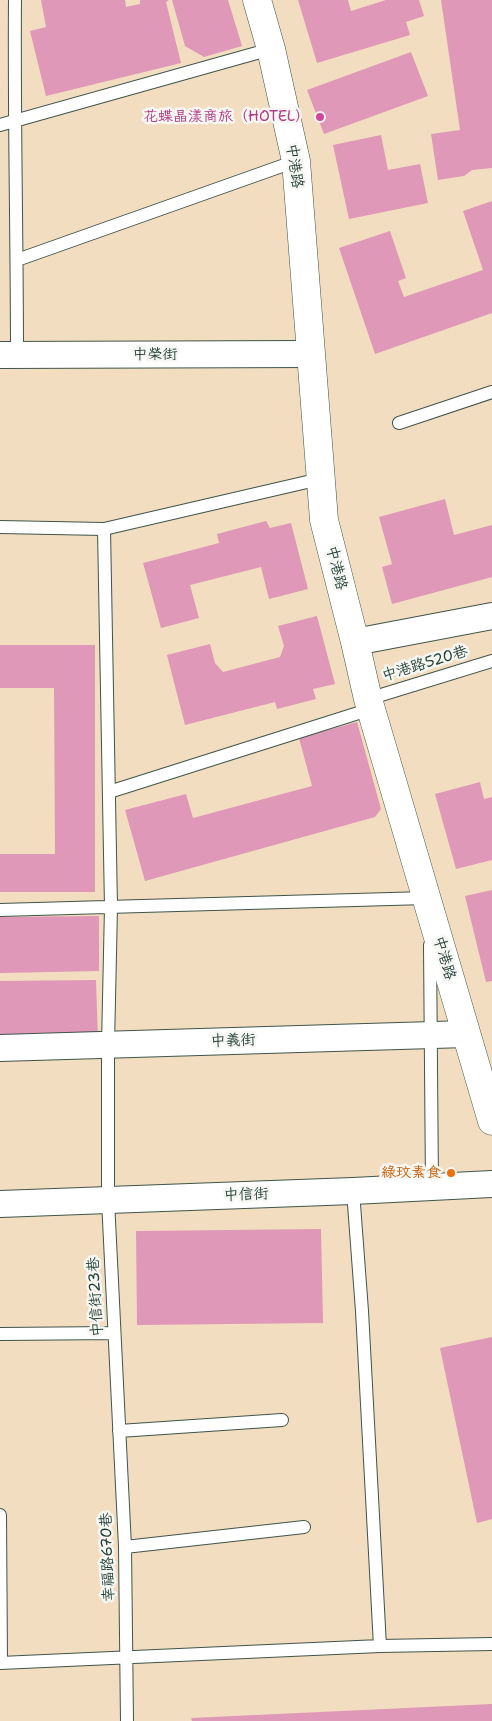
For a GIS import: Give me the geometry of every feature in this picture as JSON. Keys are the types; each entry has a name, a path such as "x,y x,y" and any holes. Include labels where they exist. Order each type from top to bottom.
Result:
{"street":[{"name":"中港路","path":"257,0 271,49 296,162 324,520 369,704 492,1121"},
{"name":"中榮街","path":"9,355 311,354"},
{"path":"355,642 492,616"},
{"name":"中義街","path":"0,1048 466,1034"},
{"name":"中信街","path":"0,1204 432,1188 492,1184"}],"lane":[{"path":"9,355 18,260 14,121 14,0"},
{"path":"0,125 271,49"},
{"path":"18,260 296,162"},
{"path":"399,423 492,392"},
{"path":"0,528 104,529 320,479"},
{"name":"中信街23巷","path":"104,529 111,907 108,1045 108,1200 118,1393"},
{"name":"中港路520巷","path":"109,792 369,704 492,660"},
{"path":"0,910 111,907 428,905 432,1188"},
{"path":"353,1191 362,1311 380,1646"},
{"path":"0,1334 114,1333"},
{"name":"幸福路670巷","path":"118,1393 125,1548 127,1721"},
{"path":"119,1431 282,1420"},
{"path":"0,1515 1,1663 380,1646 492,1644"},
{"path":"125,1548 304,1527"}],"building":[{"path":"41,0 125,0 126,7 140,4 140,0 169,0 166,2 181,63 46,96 30,31 46,27"},
{"path":"172,0 228,0 242,46 204,57 185,46"},
{"path":"298,0 348,0 351,11 386,0 419,0 424,16 406,22 410,35 317,63"},
{"path":"441,0 492,0 492,168 472,170 464,176 438,180 431,134 460,130"},
{"path":"411,52 428,96 324,134 307,90"},
{"path":"381,135 388,170 420,164 428,203 349,219 333,145"},
{"path":"492,201 492,313 375,354 339,248 390,231 406,278 398,281 404,297 483,270 463,211"},
{"path":"445,499 454,535 492,525 492,577 392,604 382,567 392,564 379,517"},
{"path":"266,521 270,528 291,523 308,589 269,599 261,567 190,585 199,618 161,628 143,563 219,543 217,534"},
{"path":"317,616 335,684 313,689 316,699 277,709 275,702 185,725 167,655 210,644 215,663 223,672 280,657 284,646 278,626"},
{"path":"0,645 95,645 95,892 0,892 0,854 55,854 54,688 0,688"},
{"path":"357,722 381,809 375,817 145,881 125,810 186,794 193,818 312,786 299,738"},
{"path":"480,782 484,799 492,797 492,860 456,869 435,794"},
{"path":"492,890 492,981 486,982 465,896"},
{"path":"99,916 99,971 0,973 0,917"},
{"path":"96,980 98,1041 0,1042 0,981"},
{"path":"321,1229 323,1323 137,1325 136,1231"},
{"path":"492,1337 492,1519 477,1523 440,1348"},
{"path":"492,1704 492,1721 192,1721 191,1718"}],"place":[{"name":"花蝶晶漾商旅（HOTEL）","path":"320,117"},
{"name":"綠玟素食","path":"451,1173"}]}
